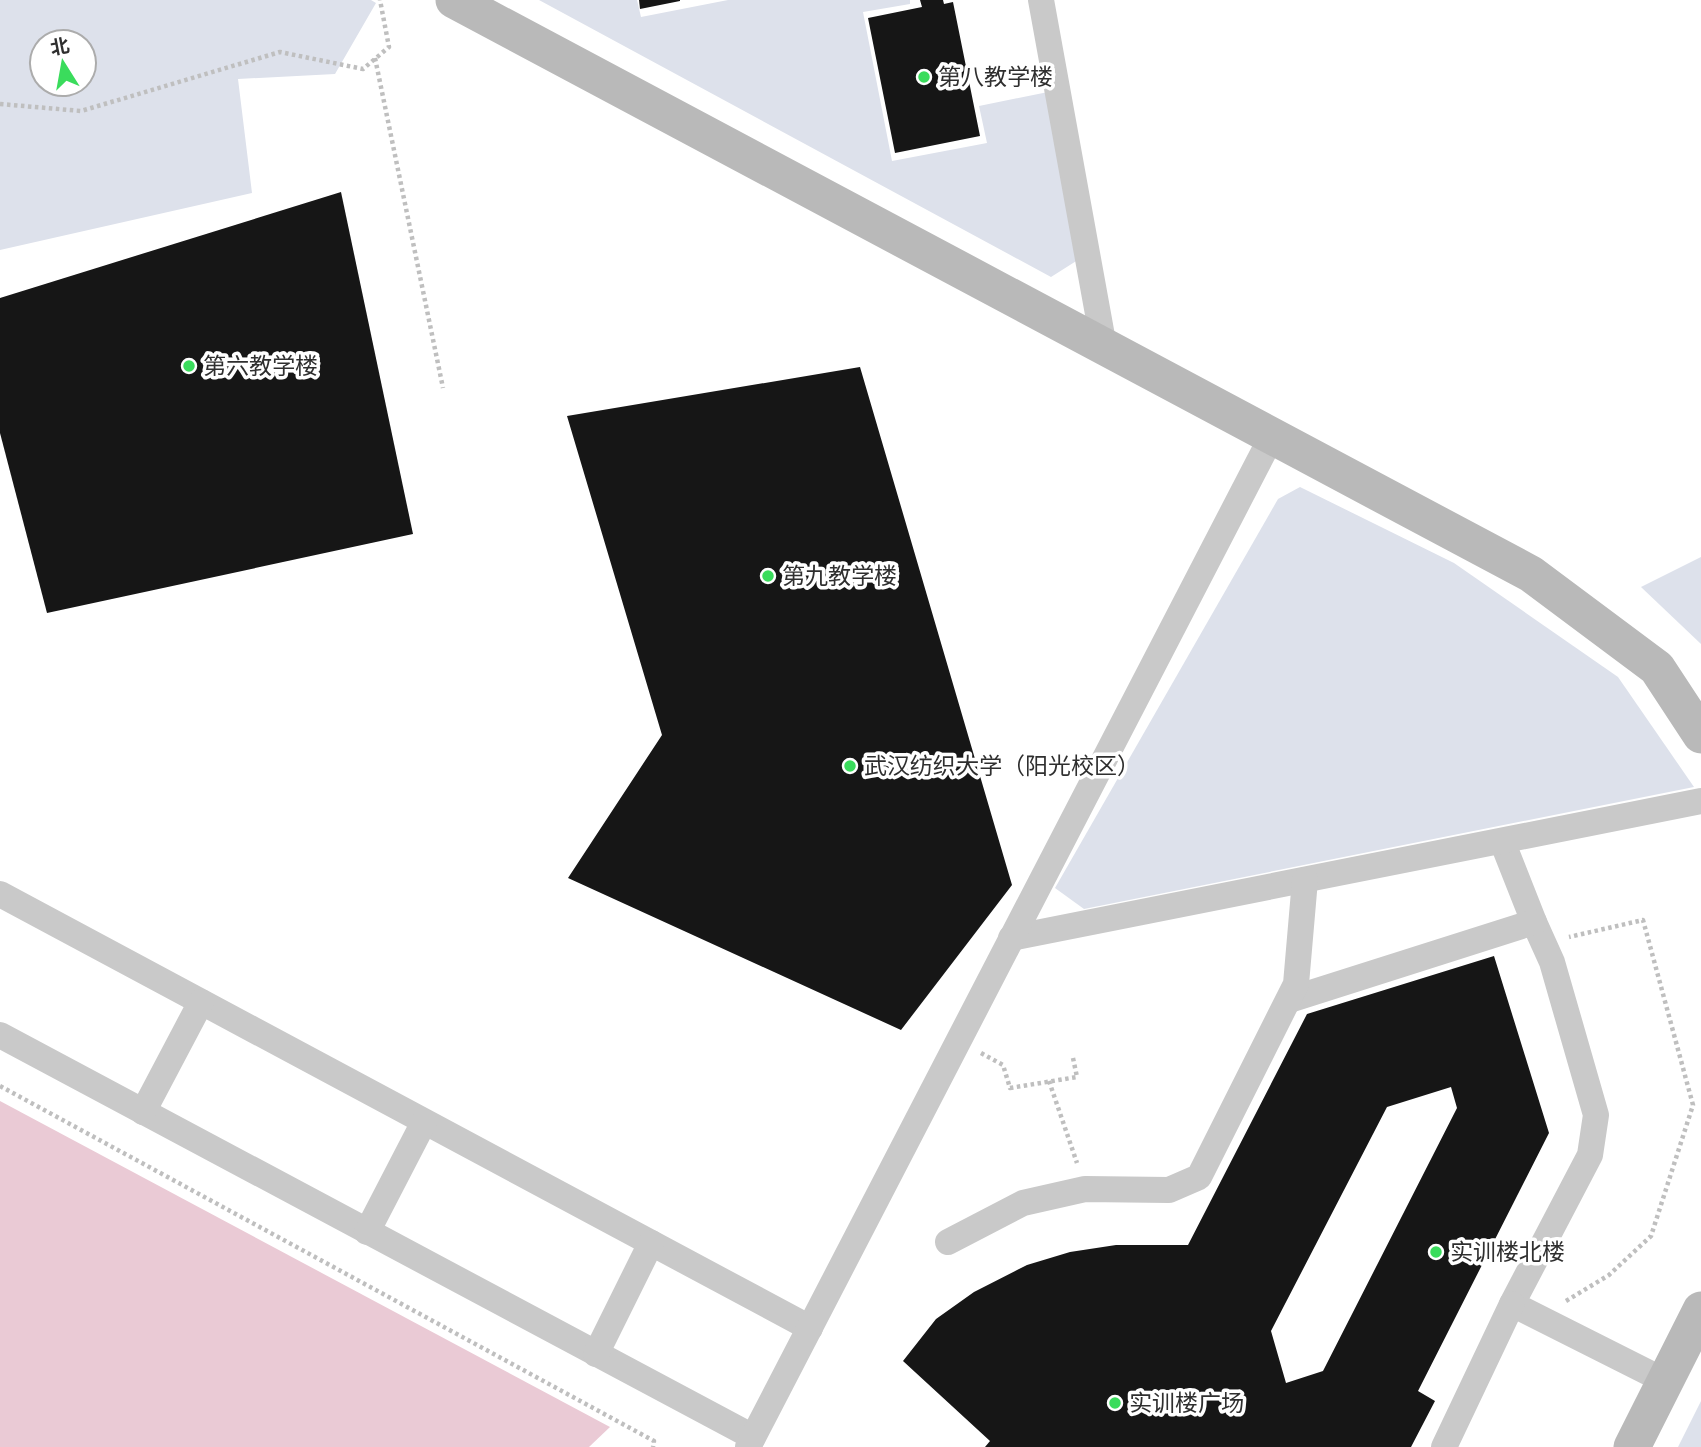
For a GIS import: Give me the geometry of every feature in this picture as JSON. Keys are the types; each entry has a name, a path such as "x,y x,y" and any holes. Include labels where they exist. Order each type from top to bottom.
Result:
{"main road":[{"path":"454,0 1531,574 1657,668 1701,735"},
{"path":"1632,1447 1701,1310"}],"street":[{"path":"1041,0 1104,347"},
{"path":"0,1035 596,1354 750,1442 1272,436"},
{"path":"1011,938 1701,801"},
{"path":"1444,1447 1512,1304 1590,1155 1596,1115 1552,962 1502,841"},
{"path":"948,1242 1023,1203 1085,1189 1169,1190 1199,1177 1296,984 1305,880"},
{"path":"0,894 810,1328"},
{"path":"1289,1000 1539,933"},
{"path":"143,1112 201,1002"},
{"path":"367,1232 424,1122"},
{"path":"596,1354 651,1243"},
{"path":"1512,1304 1665,1381"}],"path":[{"path":"0,104 81,111 280,52 363,69 389,47 380,0"},
{"path":"375,58 443,388"},
{"path":"1539,933 1643,920 1693,1105 1651,1236 1609,1275 1539,1318"},
{"path":"958,1041 1003,1065 1010,1088 1077,1077 1073,1058"},
{"path":"1049,1081 1085,1189"},
{"path":"0,1086 654,1441 653,1447"}],"shaded area":[{"path":"0,0 371,0 376,3 335,74 238,79 252,193 0,250"},
{"path":"539,0 637,0 641,17 728,0 910,0 910,4 863,12 892,161 987,143 979,106 1048,92 1081,258 1051,277"},
{"path":"1300,487 1454,563 1618,677 1694,787 1084,909 1055,888 1278,499"},
{"path":"1701,557 1701,644 1641,587"},
{"path":"0,1101 610,1427 589,1447 0,1447"},
{"path":"1701,1401 1701,1447 1678,1447"}],"building":[{"path":"639,0 680,0 680,1 640,9"},
{"name":"第八教学楼","path":"920,0 943,0 944,4 953,2 980,136 895,153 868,18 922,7"},
{"name":"第六教学楼","path":"341,192 413,534 47,613 0,433 0,298"},
{"name":"第九教学楼","path":"860,367 1012,885 901,1030 568,878 662,735 567,416"},
{"path":"1494,956 1549,1133 1418,1391 1435,1401 1411,1447 985,1447 990,1441 903,1361 936,1319 974,1292 1027,1265 1070,1252 1116,1245 1188,1245 1307,1014","holes":["1451,1087 1457,1108 1323,1371 1286,1383 1271,1331 1387,1107"]}],"place":[{"name":"第八教学楼","path":"924,77"},
{"name":"第六教学楼","path":"189,366"},
{"name":"第九教学楼","path":"768,576"},
{"name":"武汉纺织大学（阳光校区）","path":"850,766"},
{"name":"实训楼北楼","path":"1436,1252"},
{"name":"实训楼广场","path":"1115,1403"}]}
